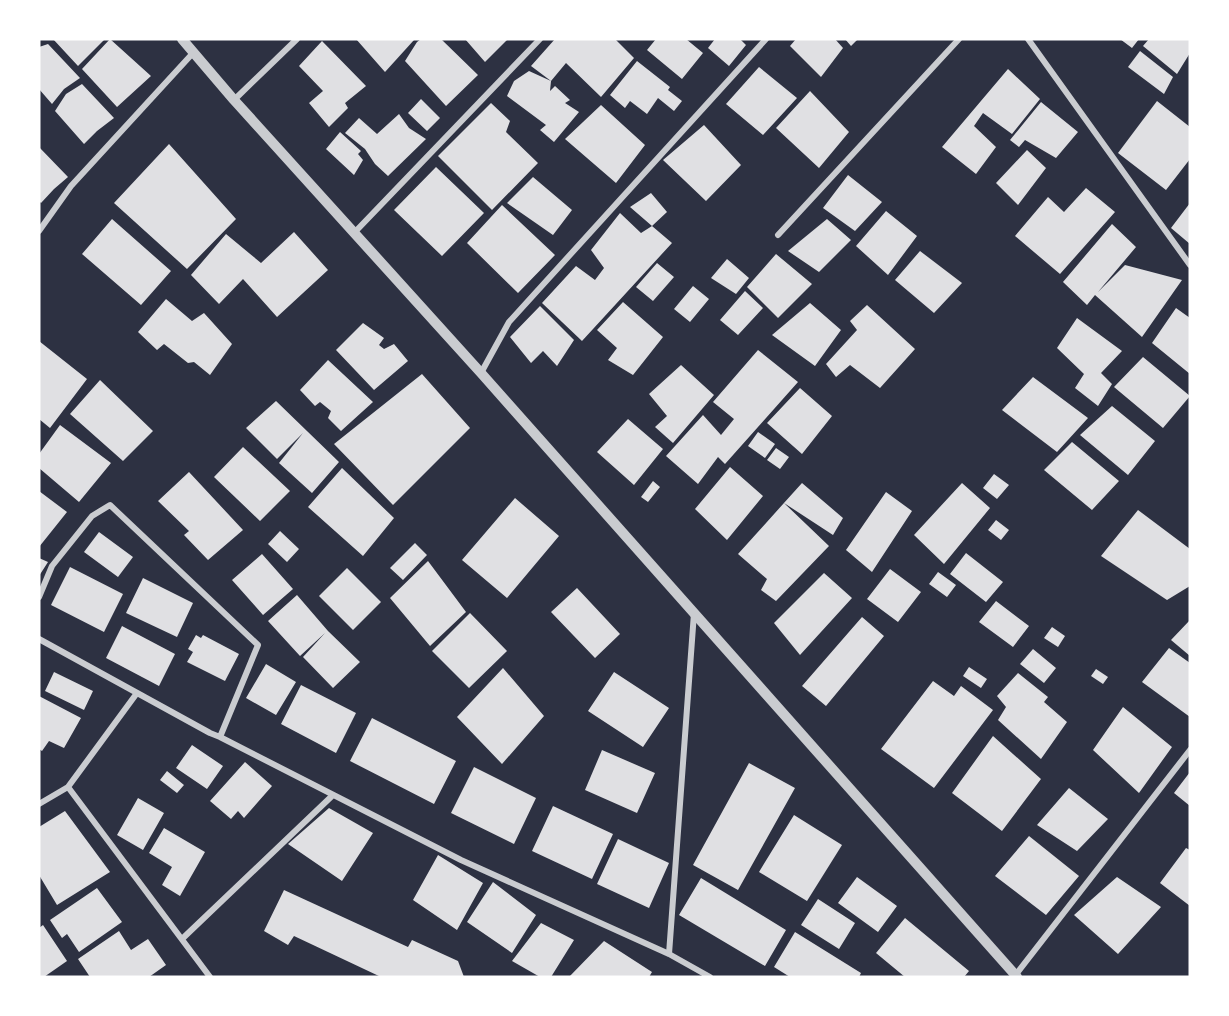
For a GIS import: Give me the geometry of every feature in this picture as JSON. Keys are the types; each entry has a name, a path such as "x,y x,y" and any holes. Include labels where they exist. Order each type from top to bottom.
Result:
{"street":[{"path":"182,39 234,100 694,612 1015,976 1190,750"},
{"path":"234,100 297,39"},
{"path":"353,233 540,39"},
{"path":"481,373 509,322 766,39"},
{"path":"778,236 960,39"},
{"path":"1028,39 1190,265"},
{"path":"39,231 71,186 194,53"},
{"path":"39,597 52,566 92,516 110,505 258,645 220,737"},
{"path":"669,954 694,612"},
{"path":"39,639 210,733 461,861 669,954 710,977"},
{"path":"39,804 68,787 137,693"},
{"path":"68,787 210,977"},
{"path":"182,939 333,795"}],"building":[{"path":"53,39 105,39 78,66"},
{"path":"110,39 151,76 117,107 82,69"},
{"path":"356,39 413,39 414,40 385,72"},
{"path":"421,39 441,39 478,75 446,106 405,61"},
{"path":"465,39 508,39 485,62"},
{"path":"555,39 615,39 634,58 601,97 566,63 551,81 531,66"},
{"path":"656,39 686,39 703,53 682,79 647,50"},
{"path":"715,39 740,39 746,45 729,66 708,48"},
{"path":"796,39 835,39 843,48 821,77 790,46"},
{"path":"845,39 858,39 851,46"},
{"path":"1120,39 1139,39 1132,48"},
{"path":"1149,39 1190,39 1190,53 1177,74 1143,46"},
{"path":"322,41 366,86 345,103 348,108 329,127 309,103 323,91 299,66"},
{"path":"48,44 80,78 64,89 52,104 39,89 39,47"},
{"path":"1140,51 1173,77 1164,94 1128,67"},
{"path":"637,61 670,87 668,90 682,101 674,111 658,98 647,114 630,101 625,108 610,95"},
{"path":"759,67 797,98 763,135 726,104"},
{"path":"1008,69 1040,99 1012,134 983,113 974,126 996,147 976,174 942,147"},
{"path":"529,71 551,81 550,91 555,86 570,100 565,103 579,112 554,142 540,130 546,125 507,96 514,81"},
{"path":"82,84 114,118 84,144 55,111 66,94"},
{"path":"810,91 849,132 819,168 776,128"},
{"path":"421,99 440,118 427,131 408,113"},
{"path":"1157,101 1190,127 1190,159 1166,190 1118,153"},
{"path":"1041,102 1078,132 1056,158 1025,140 1019,147 1010,140"},
{"path":"491,103 510,121 506,132 538,163 492,210 438,156"},
{"path":"601,105 645,145 616,183 565,139"},
{"path":"399,114 409,128 426,139 388,176 375,164 365,149 345,133 359,118 377,134"},
{"path":"704,125 741,165 706,201 663,160"},
{"path":"340,132 361,151 358,154 363,160 354,175 326,149"},
{"path":"169,144 236,219 187,269 114,203"},
{"path":"39,147 68,177 41,203 39,201"},
{"path":"1027,150 1046,168 1018,205 996,183"},
{"path":"436,167 484,213 442,256 394,210"},
{"path":"848,175 882,202 855,231 823,208"},
{"path":"533,177 572,210 553,235 507,203"},
{"path":"1086,188 1115,212 1060,274 1015,236 1048,197 1064,212"},
{"path":"651,193 667,212 652,226 630,207"},
{"path":"1190,203 1190,244 1171,228"},
{"path":"502,205 555,255 518,293 467,243"},
{"path":"886,211 917,236 888,275 856,246"},
{"path":"620,213 641,233 652,226 672,243 582,341 542,303 576,266 595,280 604,268 591,250"},
{"path":"112,219 171,271 141,305 82,254"},
{"path":"827,219 851,240 819,272 788,251"},
{"path":"1112,224 1136,247 1098,292 1125,265 1182,280 1142,337 1095,295 1087,305 1063,282"},
{"path":"294,232 328,270 277,317 243,279 219,304 191,275 226,234 261,263"},
{"path":"920,251 962,283 934,313 895,280"},
{"path":"776,254 812,284 778,318 747,287"},
{"path":"727,259 749,278 736,294 711,278"},
{"path":"657,263 674,277 653,301 636,287"},
{"path":"693,286 709,299 690,322 674,309"},
{"path":"745,291 763,308 738,335 720,320"},
{"path":"166,299 192,321 204,313 232,344 210,375 194,362 188,363 164,344 157,350 138,332"},
{"path":"623,302 663,337 633,375 608,360 617,348 597,330"},
{"path":"810,303 841,330 815,366 772,335"},
{"path":"867,305 915,349 880,388 850,365 836,377 826,364 857,330 850,321"},
{"path":"540,306 574,340 557,366 543,351 531,363 510,337"},
{"path":"1176,308 1190,318 1190,374 1152,343"},
{"path":"1077,318 1122,351 1101,373 1112,384 1098,406 1075,388 1084,374 1057,348"},
{"path":"363,323 384,338 379,345 384,349 394,344 408,361 374,390 336,350"},
{"path":"39,341 87,379 50,428 39,419"},
{"path":"758,350 798,382 725,464 718,457 698,484 666,456 703,415 721,435 734,419 713,402"},
{"path":"1143,357 1190,396 1163,428 1114,387"},
{"path":"328,360 373,402 341,431 328,418 331,411 320,402 315,406 300,390"},
{"path":"681,365 714,395 673,443 655,427 667,416 649,394"},
{"path":"422,374 470,428 393,505 334,444"},
{"path":"1033,377 1088,418 1057,452 1002,410"},
{"path":"100,380 153,431 123,461 70,414"},
{"path":"800,388 832,416 802,454 767,423"},
{"path":"276,401 339,462 312,493 279,463 303,433 277,459 246,428"},
{"path":"1112,406 1155,441 1128,475 1080,435"},
{"path":"628,419 663,449 634,485 597,452"},
{"path":"60,425 111,463 79,502 39,468 39,454"},
{"path":"758,432 775,444 765,458 748,446"},
{"path":"1072,442 1119,481 1092,510 1044,470"},
{"path":"243,447 290,491 260,521 214,477"},
{"path":"776,448 789,457 780,469 767,460"},
{"path":"730,467 763,496 727,540 695,509"},
{"path":"342,468 394,518 363,556 308,507"},
{"path":"189,472 243,530 208,560 184,535 189,531 158,501"},
{"path":"994,474 1009,485 997,499 983,488"},
{"path":"653,481 660,487 648,502 641,497"},
{"path":"802,483 843,518 833,535 784,503 829,546 776,601 761,590 767,579 738,554"},
{"path":"962,483 990,508 944,564 914,535"},
{"path":"39,491 67,512 39,547"},
{"path":"886,492 912,511 872,572 846,550"},
{"path":"515,498 559,536 507,598 462,560"},
{"path":"1138,510 1190,549 1190,586 1167,600 1101,556"},
{"path":"996,520 1009,530 1001,540 988,530"},
{"path":"280,531 299,549 287,562 268,544"},
{"path":"99,532 133,557 118,577 84,552"},
{"path":"415,543 427,555 403,580 390,568"},
{"path":"966,553 1003,582 986,602 950,574"},
{"path":"262,554 293,589 263,615 232,580"},
{"path":"39,558 48,562 39,576"},
{"path":"428,561 466,612 430,646 390,598"},
{"path":"70,567 123,594 104,632 51,605"},
{"path":"347,568 381,602 353,630 319,596"},
{"path":"890,569 921,592 898,622 867,599"},
{"path":"938,572 956,585 947,597 929,584"},
{"path":"824,573 852,598 800,655 774,623"},
{"path":"143,578 193,603 177,637 126,613"},
{"path":"577,588 620,634 595,658 551,612"},
{"path":"297,595 328,631 360,662 333,688 303,657 325,633 300,656 268,621"},
{"path":"996,601 1029,626 1013,647 979,622"},
{"path":"470,613 507,651 469,688 432,651"},
{"path":"862,617 884,636 826,706 802,686"},
{"path":"1190,620 1190,656 1171,640"},
{"path":"122,626 175,654 159,686 106,658"},
{"path":"1052,627 1065,636 1058,647 1044,638"},
{"path":"196,635 201,638 203,635 239,654 225,681 187,662 193,652 188,649"},
{"path":"1169,648 1190,663 1190,717 1142,682"},
{"path":"1033,649 1056,668 1044,683 1020,664"},
{"path":"266,664 296,682 276,715 246,698"},
{"path":"969,667 987,679 981,688 963,676"},
{"path":"503,668 544,716 502,764 457,717"},
{"path":"1096,669 1108,677 1103,684 1091,676"},
{"path":"54,672 93,691 84,710 45,691"},
{"path":"614,672 669,708 643,747 588,711"},
{"path":"1018,673 1048,697 1044,702 1067,722 1041,759 998,720 1006,707 997,696"},
{"path":"933,681 954,696 961,686 993,710 934,788 881,749"},
{"path":"301,685 356,713 336,753 281,724"},
{"path":"39,696 81,718 64,748 49,741 42,751 39,749"},
{"path":"1123,707 1172,747 1139,793 1093,750"},
{"path":"372,718 456,761 434,804 350,761"},
{"path":"993,736 1041,779 1002,831 952,793"},
{"path":"192,745 223,766 207,789 176,768"},
{"path":"602,750 655,773 637,813 585,790"},
{"path":"245,762 272,786 244,818 238,811 231,819 210,801"},
{"path":"749,763 795,788 738,890 693,865"},
{"path":"474,767 536,798 514,844 451,813"},
{"path":"167,771 184,785 177,793 160,780"},
{"path":"1190,772 1190,806 1174,793"},
{"path":"1069,788 1108,819 1077,851 1037,825"},
{"path":"138,798 164,813 143,850 117,835"},
{"path":"553,806 613,834 592,879 532,851"},
{"path":"329,808 373,833 342,881 288,844"},
{"path":"65,811 110,872 57,905 39,875 39,827"},
{"path":"794,815 842,845 807,901 759,872"},
{"path":"164,828 205,852 180,896 162,885 172,867 149,853"},
{"path":"1029,836 1079,876 1046,915 995,876"},
{"path":"618,839 669,863 649,908 597,884"},
{"path":"1186,848 1190,850 1190,906 1160,883"},
{"path":"438,855 483,883 457,930 413,900"},
{"path":"857,877 897,906 878,932 838,903"},
{"path":"1117,877 1161,907 1118,954 1074,915"},
{"path":"701,878 786,930 765,966 679,915"},
{"path":"493,882 536,915 512,953 467,922"},
{"path":"97,888 122,922 79,952 67,934 62,938 50,920"},
{"path":"284,890 408,947 412,940 458,961 464,977 381,977 294,936 288,945 264,931"},
{"path":"818,899 855,923 839,949 801,925"},
{"path":"905,918 969,971 964,977 905,977 876,953"},
{"path":"541,923 574,940 551,977 540,977 512,961"},
{"path":"43,925 67,961 44,977 39,977 39,928"},
{"path":"119,931 131,950 148,939 166,965 149,977 90,977 78,959"},
{"path":"795,932 861,973 859,977 790,977 774,967"},
{"path":"604,941 652,972 649,977 569,977"}]}
